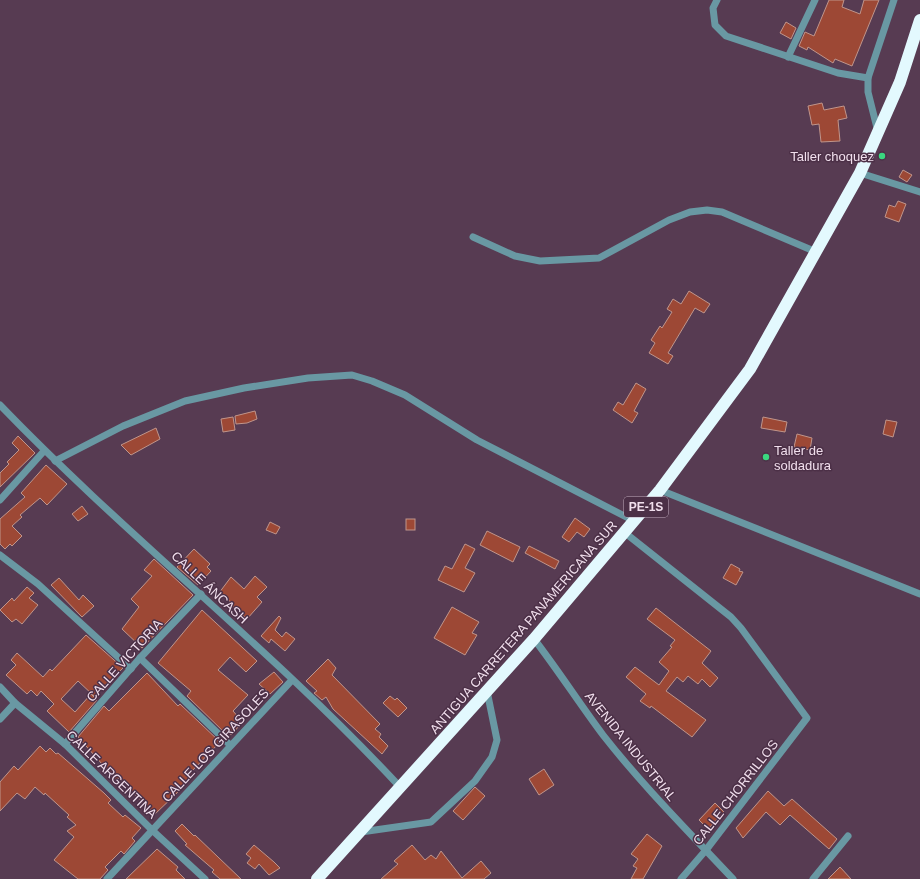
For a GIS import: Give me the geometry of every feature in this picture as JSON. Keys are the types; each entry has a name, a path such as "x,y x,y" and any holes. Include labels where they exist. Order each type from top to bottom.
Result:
{"highway":[{"name":"ANTIGUA CARRETERA PANAMERICANA SUR","path":"317,879 401,788 534,639 660,490 750,369 814,252 860,173 916,46 920,20"}],"street":[{"path":"717,0 713,8 715,25 726,36 838,73 868,78"},
{"path":"788,57 815,0"},
{"path":"878,134 868,92 868,78 894,0"},
{"path":"860,173 920,192"},
{"path":"473,237 515,256 540,261 599,258 670,220 690,212 707,210 722,212 814,252"},
{"path":"55,461 122,426 186,401 244,388 308,378 352,375 372,381 404,395 477,440 634,521"},
{"name":"CALLE ÁNCASH","path":"0,405 44,451 113,516 201,594 371,755 401,788"},
{"path":"0,500 44,451"},
{"path":"660,490 920,594"},
{"name":"CALLE CHORRILLOS","path":"624,532 731,617 741,628 807,718 706,850 681,879"},
{"path":"0,555 38,584 131,669"},
{"name":"CALLE VICTORIA","path":"65,744 140,658 201,594"},
{"name":"AVENIDA INDUSTRIAL","path":"534,639 556,667 604,735 648,789 734,879"},
{"path":"140,658 230,745"},
{"name":"CALLE LOS GIRASOLES","path":"107,879 292,680"},
{"name":"CALLE ARGENTINA","path":"0,687 16,703 65,744 152,830 205,879"},
{"path":"361,832 431,822 475,781 492,758 497,740 487,691"},
{"path":"0,719 16,703"},
{"path":"813,879 848,836"}],"building":[{"path":"829,0 844,0 842,7 860,14 864,0 879,0 852,66 835,59 833,63 808,47 807,50 799,46 805,32 814,36"},
{"path":"786,22 796,28 791,39 780,33"},
{"path":"822,103 824,110 844,106 847,118 838,120 840,141 821,142 819,124 812,125 808,106"},
{"path":"903,170 912,175 907,182 899,177"},
{"path":"898,201 906,204 899,222 885,217 889,205 895,207"},
{"path":"689,291 710,304 704,313 695,308 668,353 673,356 668,364 649,353 655,343 651,340 660,326 662,328 672,312 667,309 673,299 681,304"},
{"path":"636,383 646,389 634,411 638,413 632,423 613,410 618,402 623,405"},
{"path":"255,411 257,419 247,423 236,424 235,416"},
{"path":"233,417 235,430 223,432 221,419"},
{"path":"763,417 787,422 785,432 761,428"},
{"path":"886,420 897,422 893,437 883,434"},
{"path":"156,428 160,439 131,455 121,445"},
{"path":"797,434 812,438 810,450 794,447"},
{"path":"18,436 35,453 0,487 0,473 9,464 7,462 19,450 12,443"},
{"path":"46,465 67,484 47,505 40,498 20,515 22,517 12,526 22,536 12,546 10,544 5,549 0,544 0,519 25,497 21,493"},
{"path":"82,506 88,514 78,521 72,514"},
{"path":"575,518 590,529 584,537 577,532 569,542 562,537"},
{"path":"406,519 415,519 415,530 406,530"},
{"path":"270,522 280,527 276,534 266,530"},
{"path":"487,531 520,547 513,562 480,545"},
{"path":"465,544 475,549 465,568 475,573 464,592 438,580 445,566 452,569"},
{"path":"529,546 559,561 555,569 525,553"},
{"path":"194,549 210,564 207,567 211,571 198,585 177,567"},
{"path":"154,559 193,595 142,648 122,629 139,607 131,599 152,576 144,570"},
{"path":"731,564 740,569 739,571 743,572 736,585 723,578"},
{"path":"255,576 267,587 257,597 262,602 247,619 230,604 232,603 219,593 231,577 244,589"},
{"path":"59,578 79,600 83,595 94,606 82,617 51,585"},
{"path":"27,587 34,593 29,598 38,605 22,624 16,619 12,622 0,610 12,598 14,601"},
{"path":"452,607 479,622 472,633 477,635 465,655 434,638"},
{"path":"656,608 711,651 702,663 718,678 710,687 702,679 698,684 688,676 683,682 677,677 666,691 706,720 692,737 651,706 650,708 640,701 646,694 626,677 635,667 659,685 669,671 659,662 672,647 670,646 675,640 647,619"},
{"path":"202,610 257,661 246,672 230,657 218,670 248,695 233,711 240,719 237,723 240,725 231,735 229,733 227,735 187,696 191,691 158,663"},
{"path":"279,616 281,618 275,630 282,637 286,632 295,639 285,651 271,639 269,643 261,636"},
{"path":"86,635 123,668 94,696 78,681 61,699 75,712 91,694 97,700 69,732 47,711 54,704 41,691 37,696 31,690 27,694 6,675 16,665 11,660 17,653 43,677 50,669 52,671"},
{"path":"328,659 336,668 332,675 380,724 375,729 381,734 379,737 388,746 382,754 333,709 326,697 322,700 314,693 317,691 306,681"},
{"path":"274,672 283,682 270,694 259,684"},
{"path":"147,673 178,706 180,704 220,742 191,772 193,774 176,794 155,814 118,778 116,780 100,765 102,764 78,737 104,706 109,711"},
{"path":"390,696 395,700 397,698 407,708 398,717 383,703"},
{"path":"40,746 46,752 50,748 56,754 58,753 104,793 111,800 108,803 123,817 125,815 141,828 132,838 135,841 124,854 121,851 105,867 108,870 100,879 78,879 54,860 74,837 67,831 76,825 67,817 69,815 45,793 44,795 35,787 25,799 17,793 0,811 0,782 14,766 18,770"},
{"path":"544,769 554,785 539,795 529,779"},
{"path":"475,787 485,796 463,820 453,811"},
{"path":"768,791 784,806 792,799 837,839 829,849 790,815 780,825 766,812 743,838 736,828"},
{"path":"715,803 724,812 708,829 699,820"},
{"path":"182,824 241,879 220,879 212,872 214,870 185,845 187,844 175,831"},
{"path":"647,834 662,846 643,879 631,879 637,868 633,866 638,859 631,854"},
{"path":"254,845 280,868 269,875 259,864 255,869 247,863 251,858 246,854"},
{"path":"412,845 425,860 431,855 436,859 441,851 462,878 481,861 491,873 484,879 381,879 398,864 394,861"},
{"path":"157,849 178,867 176,870 185,879 126,879"},
{"path":"840,867 851,879 828,879"}],"place":[{"name":"Taller choquez","path":"882,156"},
{"name":"Taller de soldadura","path":"766,457"}]}
